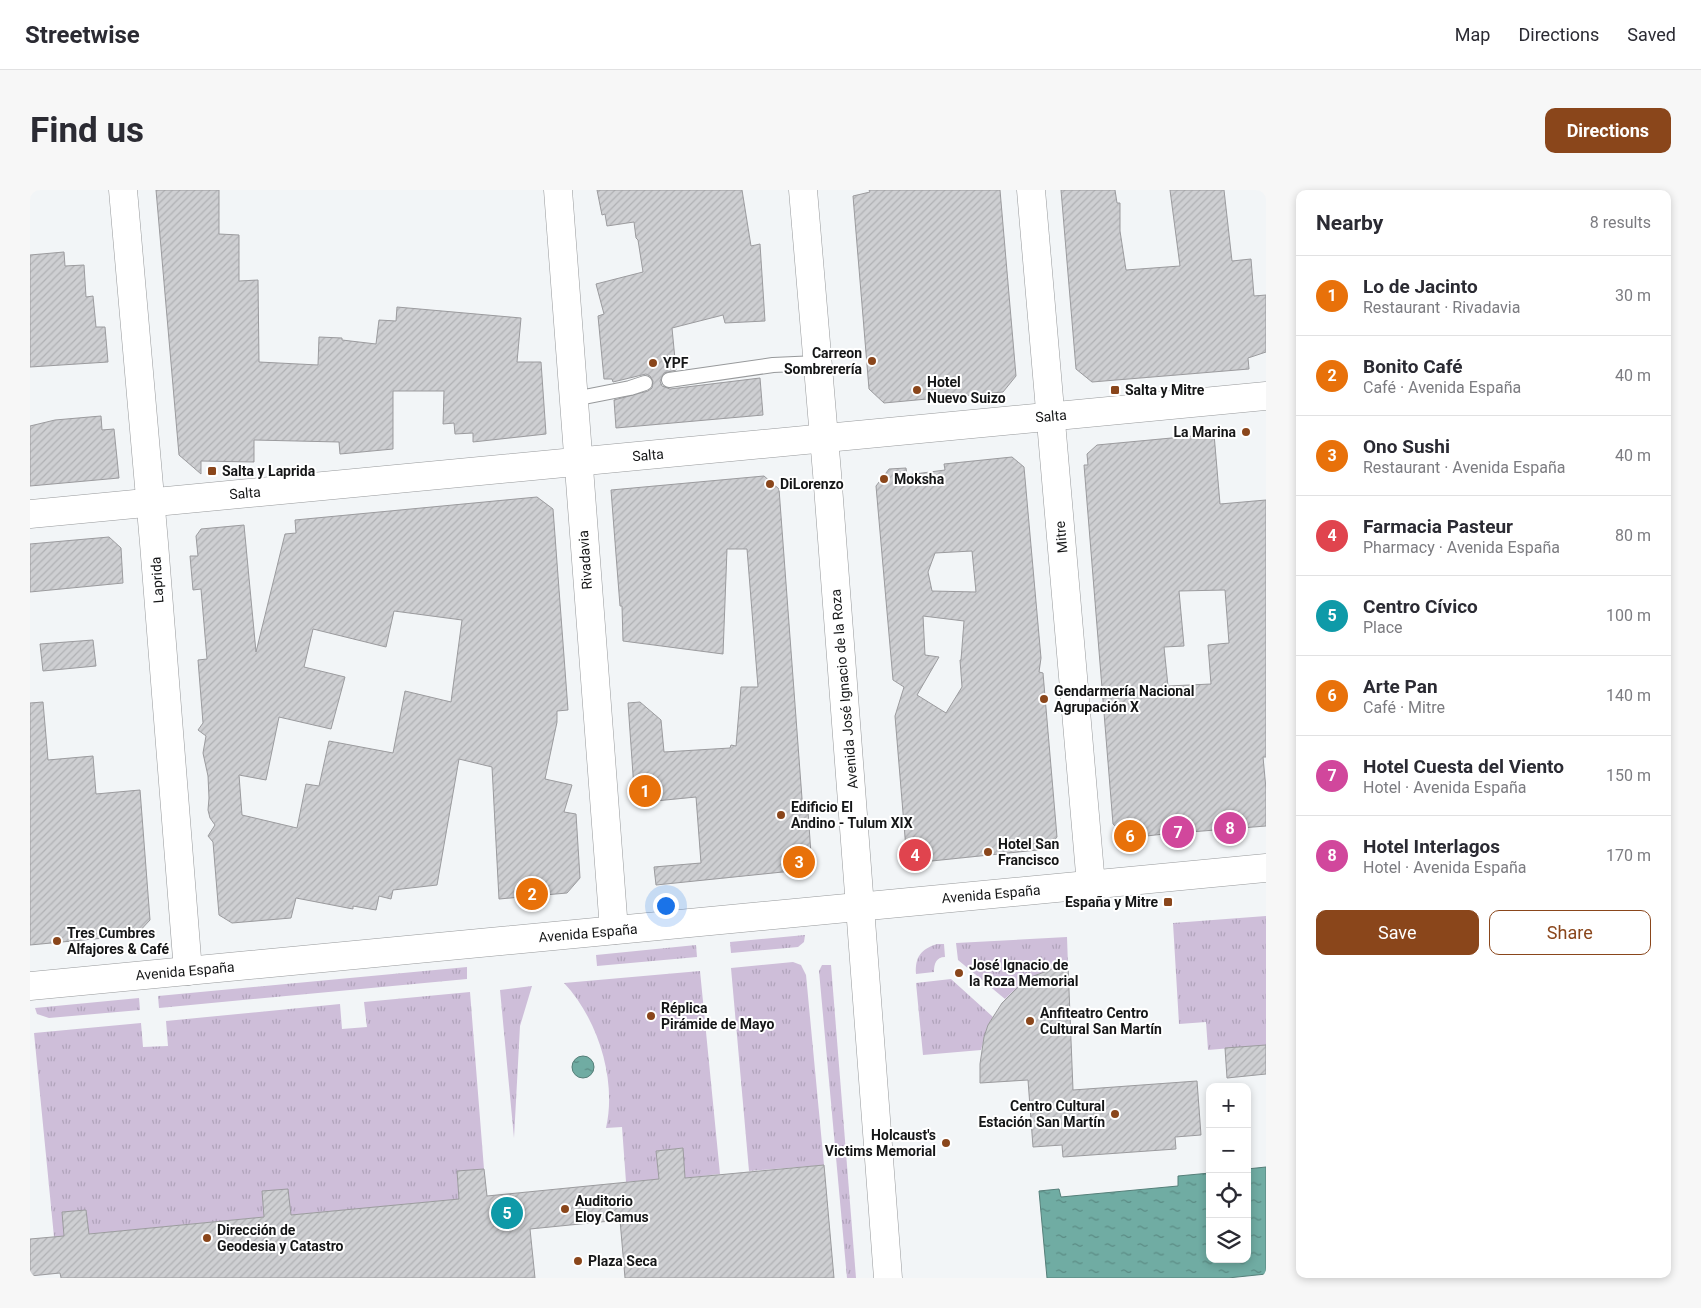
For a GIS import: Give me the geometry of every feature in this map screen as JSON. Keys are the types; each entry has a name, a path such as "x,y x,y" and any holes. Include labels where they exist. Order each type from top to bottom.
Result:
{"main road":[{"name":"Laprida","path":"123,190 188,971"},
{"name":"Rivadavia","path":"558,190 614,930"},
{"name":"Avenida José Ignacio de la Roza","path":"803,190 888,1278"},
{"name":"Mitre","path":"1032,190 1091,884"},
{"name":"Salta","path":"30,514 1266,396"},
{"name":"Avenida España","path":"30,986 1266,868"}],"lane":[{"path":"669,380 773,365 817,363"},
{"path":"574,399 630,388 645,383"}],"green space":[{"path":"1266,916 1266,1045 1208,1050 1206,1022 1179,1024 1173,923"},
{"path":"805,935 804,942 798,947 731,953 730,942"},
{"path":"1067,937 1068,965 1050,970 1026,981 1005,999 958,960 956,943"},
{"path":"937,944 944,944 945,957 939,958 936,962 934,972 916,974 920,954 927,948"},
{"path":"696,945 697,957 597,966 596,955"},
{"path":"793,962 801,965 806,975 824,1165 749,1171 731,968"},
{"path":"822,965 831,965 856,1278 847,1278 819,971"},
{"path":"467,967 467,979 159,1008 158,996"},
{"path":"700,971 720,1174 685,1178 682,1148 656,1151 659,1179 626,1182 622,1127 606,1128 609,1090 602,1051 586,1014 564,983"},
{"path":"951,979 993,1017 988,1025 981,1050 923,1055 916,983"},
{"path":"532,986 520,1026 514,1138 500,990"},
{"path":"470,992 484,1169 457,1172 459,1199 291,1215 262,1191 264,1217 89,1234 86,1210 62,1212 64,1236 54,1237 34,1033 141,1023 143,1047 168,1046 166,1021 340,1004 342,1029 367,1027 364,1002"},
{"path":"139,998 140,1010 49,1018 37,1014 35,1008"}],"water":[{"path":"583,1056 591,1059 594,1067 591,1075 583,1078 575,1075 572,1067 575,1059"},
{"path":"1266,1167 1266,1274 1228,1278 1047,1278 1039,1191 1059,1189 1061,1197 1178,1186 1178,1176 1206,1173 1206,1263 1251,1263 1251,1169"}],"building":[{"path":"156,190 219,190 219,234 239,235 239,281 258,280 259,362 318,365 319,337 342,338 342,340 376,344 379,320 396,321 397,307 521,318 517,362 541,362 546,434 473,442 473,433 455,434 454,423 443,424 444,391 393,391 393,449 340,454 339,442 254,440 254,462 201,461 201,474 179,455"},
{"path":"597,190 742,190 751,246 760,244 765,321 725,323 723,315 672,328 676,370 664,373 660,381 662,386 670,389 760,378 763,415 616,428 614,400 648,391 652,388 653,381 646,374 613,382 612,379 604,379 598,316 604,314 596,284 643,272 634,222 607,226 605,214 602,215"},
{"path":"869,190 1000,190 1016,376 1003,392 884,403 869,389 853,196 870,192"},
{"path":"1061,190 1115,190 1117,203 1120,203 1120,231 1126,270 1180,266 1170,190 1224,190 1232,261 1251,259 1254,296 1266,295 1266,352 1248,358 1249,369 1092,382 1076,369"},
{"path":"64,252 65,266 84,265 86,297 93,296 96,327 105,327 108,362 30,367 30,255"},
{"path":"101,416 102,430 114,429 119,478 30,486 30,426 55,420"},
{"path":"1214,434 1220,504 1266,500 1266,757 1263,757 1266,789 1266,826 1190,832 1190,836 1180,837 1181,847 1164,834 1129,838 1113,824 1084,465 1088,465 1087,454 1097,445","holes":["1225,590 1229,643 1208,645 1211,684 1168,686 1164,647 1184,646 1179,591"]},
{"path":"1012,457 1024,467 1041,658 1039,672 1043,673 1057,837 1047,849 922,862 906,849 895,716 904,687 893,680 876,486 889,469 906,468 907,475 945,470 944,464","holes":["972,551 976,592 932,591 928,572 935,553","923,616 964,621 960,660 962,687 946,713 917,695 939,657 925,655"]},
{"path":"764,476 779,489 803,812 808,811 812,869 656,885 654,867 701,863 696,797 635,803 628,703 640,702 661,720 664,752 736,746 741,687 758,687 747,549 727,549 723,654 623,641 622,606 620,606 611,490"},
{"path":"537,497 553,509 568,710 557,711 557,722 545,779 572,785 564,812 576,814 580,878 567,893 499,899 492,767 459,759 437,885 393,890 391,899 379,896 376,910 353,906 353,909 296,898 291,918 232,923 219,915 213,842 208,836 215,825 210,818 208,810 208,776 203,753 206,736 198,730 203,723 198,660 207,659 201,589 193,590 190,556 198,556 196,536 201,529 244,525 256,652 285,534 296,533 295,520","holes":["394,611 462,620 451,702 405,691 393,753 329,741 319,786 306,784 297,828 242,815 239,775 266,780 279,717 331,729 345,677 304,667 313,629 386,647"]},
{"path":"109,537 121,548 123,583 30,592 30,544"},
{"path":"93,640 96,666 43,671 40,644"},
{"path":"43,702 48,760 93,756 96,794 140,790 150,920 136,935 30,945 30,703"},
{"path":"1068,965 1073,1090 1197,1081 1201,1135 1175,1137 1176,1149 1063,1157 1062,1145 1033,1147 1028,1080 980,1083 980,1064 984,1037 988,1025 1002,1003 1031,977"},
{"path":"1266,1045 1266,1074 1227,1078 1225,1048"},
{"path":"683,1148 685,1178 824,1165 834,1278 625,1278 620,1220 530,1229 535,1278 61,1278 60,1273 30,1276 30,1239 64,1236 62,1212 86,1210 89,1234 264,1217 262,1191 288,1189 291,1215 459,1199 457,1171 484,1169 487,1196 659,1179 656,1151"}],"place":[{"name":"Carreon Sombrerería","path":"872,361"},
{"name":"YPF","path":"653,363"},
{"name":"Hotel Nuevo Suizo","path":"917,390"},
{"name":"Salta y Mitre","path":"1115,390"},
{"name":"La Marina","path":"1246,432"},
{"name":"Salta y Laprida","path":"212,471"},
{"name":"Moksha","path":"884,479"},
{"name":"DiLorenzo","path":"770,484"},
{"name":"Gendarmería Nacional Agrupación X","path":"1044,699"},
{"name":"Lo de Jacinto","path":"645,791"},
{"name":"Edificio El Andino - Tulum XIX","path":"781,815"},
{"name":"Hotel Interlagos","path":"1230,828"},
{"name":"Hotel Cuesta del Viento","path":"1178,832"},
{"name":"Arte Pan","path":"1130,836"},
{"name":"Hotel San Francisco","path":"988,852"},
{"name":"Farmacia Pasteur","path":"915,855"},
{"name":"Ono Sushi","path":"799,862"},
{"name":"Bonito Café","path":"532,894"},
{"name":"España y Mitre","path":"1168,902"},
{"name":"Tres Cumbres Alfajores & Café","path":"57,941"},
{"name":"José Ignacio de la Roza Memorial","path":"959,973"},
{"name":"Réplica Pirámide de Mayo","path":"651,1016"},
{"name":"Anfiteatro Centro Cultural San Martín","path":"1030,1021"},
{"name":"Centro Cultural Estación San Martín","path":"1115,1114"},
{"name":"Holcaust's Victims Memorial","path":"946,1143"},
{"name":"Auditorio Eloy Camus","path":"565,1209"},
{"name":"Centro Cívico","path":"507,1213"},
{"name":"Dirección de Geodesia y Catastro","path":"207,1238"},
{"name":"Plaza Seca","path":"578,1261"}]}
